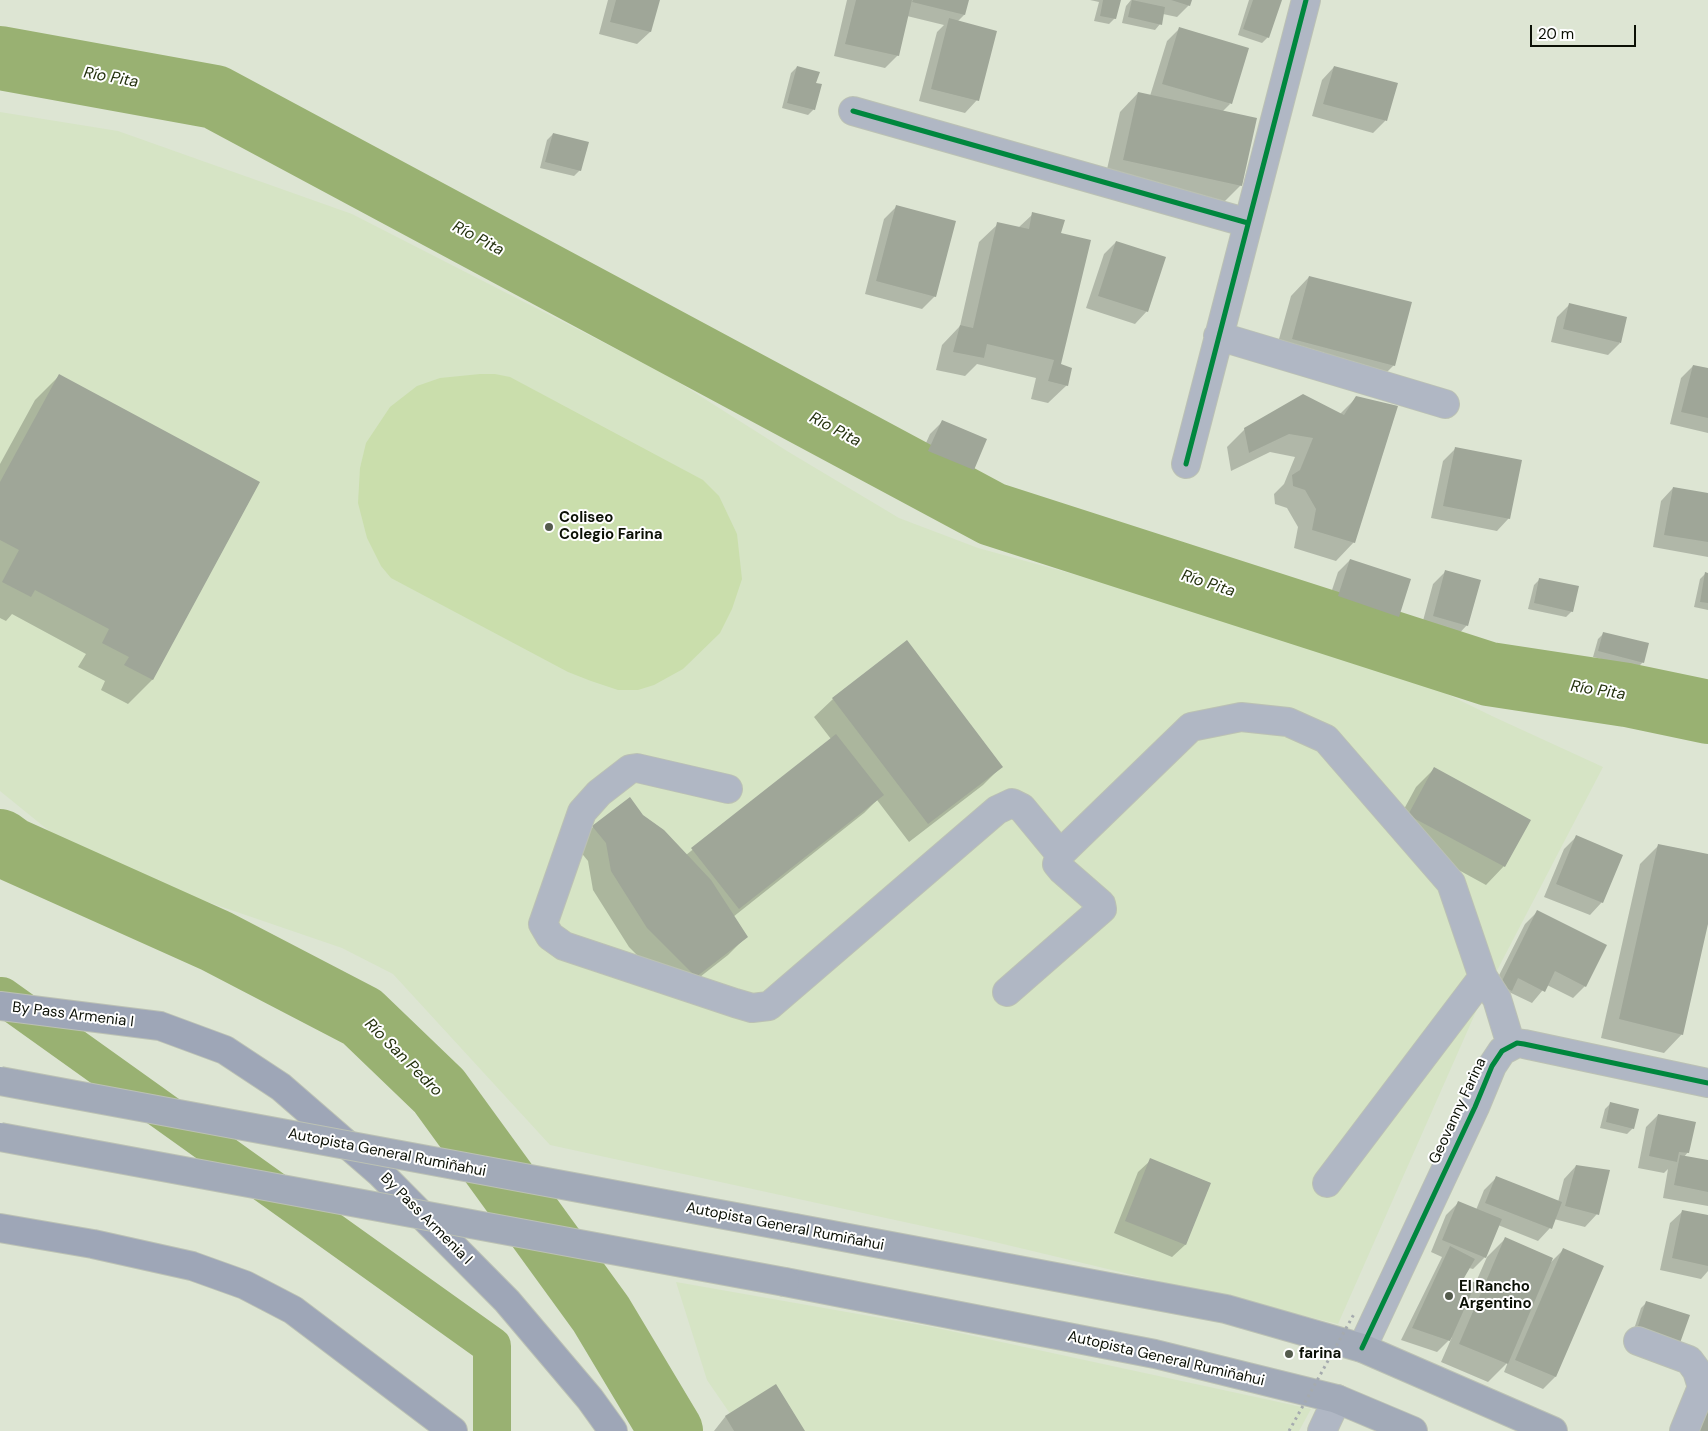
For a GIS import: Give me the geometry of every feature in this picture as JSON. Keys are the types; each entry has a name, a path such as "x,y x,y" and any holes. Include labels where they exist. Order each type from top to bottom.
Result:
{"highway":[{"name":"Autopista General Rumiñahui","path":"0,1081 1226,1309 1362,1348 1553,1431"},
{"name":"Autopista General Rumiñahui","path":"0,1137 784,1282 1155,1354 1336,1399 1413,1431"}],"main road":[{"name":"By Pass Armenia I","path":"0,1006 84,1014 160,1026 225,1050 281,1087 380,1173 507,1301 590,1399 613,1431"},
{"path":"0,1228 93,1244 192,1266 246,1285 292,1310 453,1431"}],"street":[{"path":"1186,464 1306,0"},
{"path":"853,111 1248,223"},
{"path":"1218,336 1445,404"},
{"path":"1007,992 1102,909 1101,904 1057,864 1060,854 1191,727 1241,717 1288,722 1326,740 1451,883 1483,978 1497,999 1511,1045 1517,1043 1549,1048 1708,1083"},
{"path":"728,790 638,768 630,769 600,793 582,812 543,924 550,936 564,946 735,1003 752,1008 769,1006 996,810 1012,803 1022,808 1060,854"},
{"path":"1327,1183 1483,978"},
{"name":"Geovanny Farina","path":"1362,1348 1475,1107 1492,1066 1502,1051 1511,1045"},
{"path":"1638,1342 1689,1360 1697,1371 1702,1387 1684,1431"},
{"path":"1322,1431 1336,1399"}],"path":[{"path":"1288,1431 1354,1314"}],"shaded area":[{"path":"0,112 118,131 352,214 667,375 787,451 899,518 978,548 1153,596 1402,672 1603,767 1478,1007 1338,1324 978,1238 550,1145 393,974 342,948 85,860 0,791"},
{"name":"Coliseo Colegio Farina","path":"480,374 510,377 703,480 719,496 737,534 742,579 732,609 720,633 683,669 654,685 638,690 618,690 591,681 568,672 391,578 381,566 367,538 358,503 360,468 366,443 390,407 417,386 440,378"},
{"path":"676,1282 932,1327 1311,1409 1299,1431 742,1431 707,1380"}],"building":[{"path":"616,0 660,0 651,32 610,22"},
{"path":"856,0 912,0 899,56 845,44"},
{"path":"913,0 969,0 965,15 912,2"},
{"path":"1103,0 1121,0 1116,19 1100,16"},
{"path":"1132,0 1165,7 1162,25 1128,17"},
{"path":"1171,0 1192,0 1190,6"},
{"path":"1253,0 1282,0 1269,38 1243,29"},
{"path":"949,18 997,31 979,101 931,89"},
{"path":"1179,27 1249,48 1232,104 1162,84"},
{"path":"797,66 820,72 816,83 822,84 815,110 787,103"},
{"path":"1334,66 1398,83 1387,121 1323,104"},
{"path":"1138,92 1257,118 1242,186 1123,160"},
{"path":"553,133 589,142 581,171 545,162"},
{"path":"896,205 956,221 936,297 876,281"},
{"path":"1032,212 1065,220 1061,233 1091,240 1061,364 1072,368 1068,386 1048,381 1054,360 987,344 984,358 953,352 960,325 973,328 997,222 1029,229"},
{"path":"1116,241 1166,257 1148,312 1098,296"},
{"path":"1309,276 1412,302 1395,366 1292,339"},
{"path":"1569,303 1627,317 1621,343 1563,329"},
{"path":"1693,365 1708,368 1708,418 1681,412"},
{"path":"59,374 260,482 153,680 124,665 129,657 102,643 109,629 35,590 31,597 2,582 19,550 0,540 0,482"},
{"path":"1303,394 1344,415 1356,396 1398,406 1355,543 1312,530 1316,509 1305,490 1293,486 1292,475 1300,470 1313,438 1289,434 1249,453 1244,428"},
{"path":"942,420 987,439 974,470 928,451"},
{"path":"1455,447 1522,460 1510,519 1443,506"},
{"path":"1673,487 1708,493 1708,542 1664,535"},
{"path":"1350,559 1411,579 1399,617 1338,596"},
{"path":"1445,570 1481,580 1468,626 1433,616"},
{"path":"1705,572 1708,573 1708,603 1700,602"},
{"path":"1539,578 1579,586 1573,612 1534,603"},
{"path":"1603,632 1649,643 1644,663 1598,651"},
{"path":"907,640 1003,767 928,824 832,698"},
{"path":"836,734 884,795 739,909 691,848"},
{"path":"1434,767 1531,820 1505,867 1408,815"},
{"path":"630,797 643,815 664,830 711,880 748,937 696,977 647,928 611,871 606,843 592,826"},
{"path":"1576,835 1623,855 1603,903 1556,884"},
{"path":"1658,844 1708,854 1708,924 1683,1035 1619,1019"},
{"path":"1537,910 1607,945 1586,987 1555,971 1545,992 1518,978 1512,991 1500,985"},
{"path":"1610,1102 1639,1109 1634,1129 1606,1122"},
{"path":"1658,1114 1696,1122 1689,1153 1679,1152 1677,1162 1649,1156"},
{"path":"1680,1155 1708,1160 1708,1192 1674,1185"},
{"path":"1150,1158 1211,1183 1186,1245 1125,1221"},
{"path":"1576,1165 1610,1170 1599,1215 1565,1206"},
{"path":"1496,1176 1562,1202 1552,1229 1485,1203"},
{"path":"1458,1201 1502,1219 1486,1258 1442,1240"},
{"path":"1682,1210 1708,1215 1708,1266 1672,1258"},
{"path":"1505,1237 1553,1258 1508,1364 1459,1344"},
{"name":"El Rancho Argentino","path":"1450,1246 1475,1259 1464,1278 1476,1283 1450,1341 1412,1328"},
{"path":"1563,1248 1604,1266 1556,1377 1515,1360"},
{"path":"1646,1301 1690,1315 1680,1343 1637,1329"},
{"path":"1708,1380 1708,1431 1691,1431"},
{"path":"776,1384 805,1431 734,1431 725,1416"}],"waterway":[{"name":"Río Pita","path":"0,58 215,97 992,514 1489,674 1627,695 1708,712"},
{"name":"Río San Pedro","path":"0,841 11,849 216,941 362,1017 439,1091 601,1314 671,1431"},
{"path":"2,996 492,1346 492,1431"}],"cycle path":[{"path":"1186,464 1306,0"},
{"path":"853,111 1248,223"},
{"path":"1362,1348 1475,1107 1492,1066 1502,1051 1517,1043 1524,1044 1708,1083"}],"place":[{"name":"Coliseo Colegio Farina","path":"549,527"},
{"name":"El Rancho Argentino","path":"1449,1296"},
{"name":"farina","path":"1289,1354"}]}
